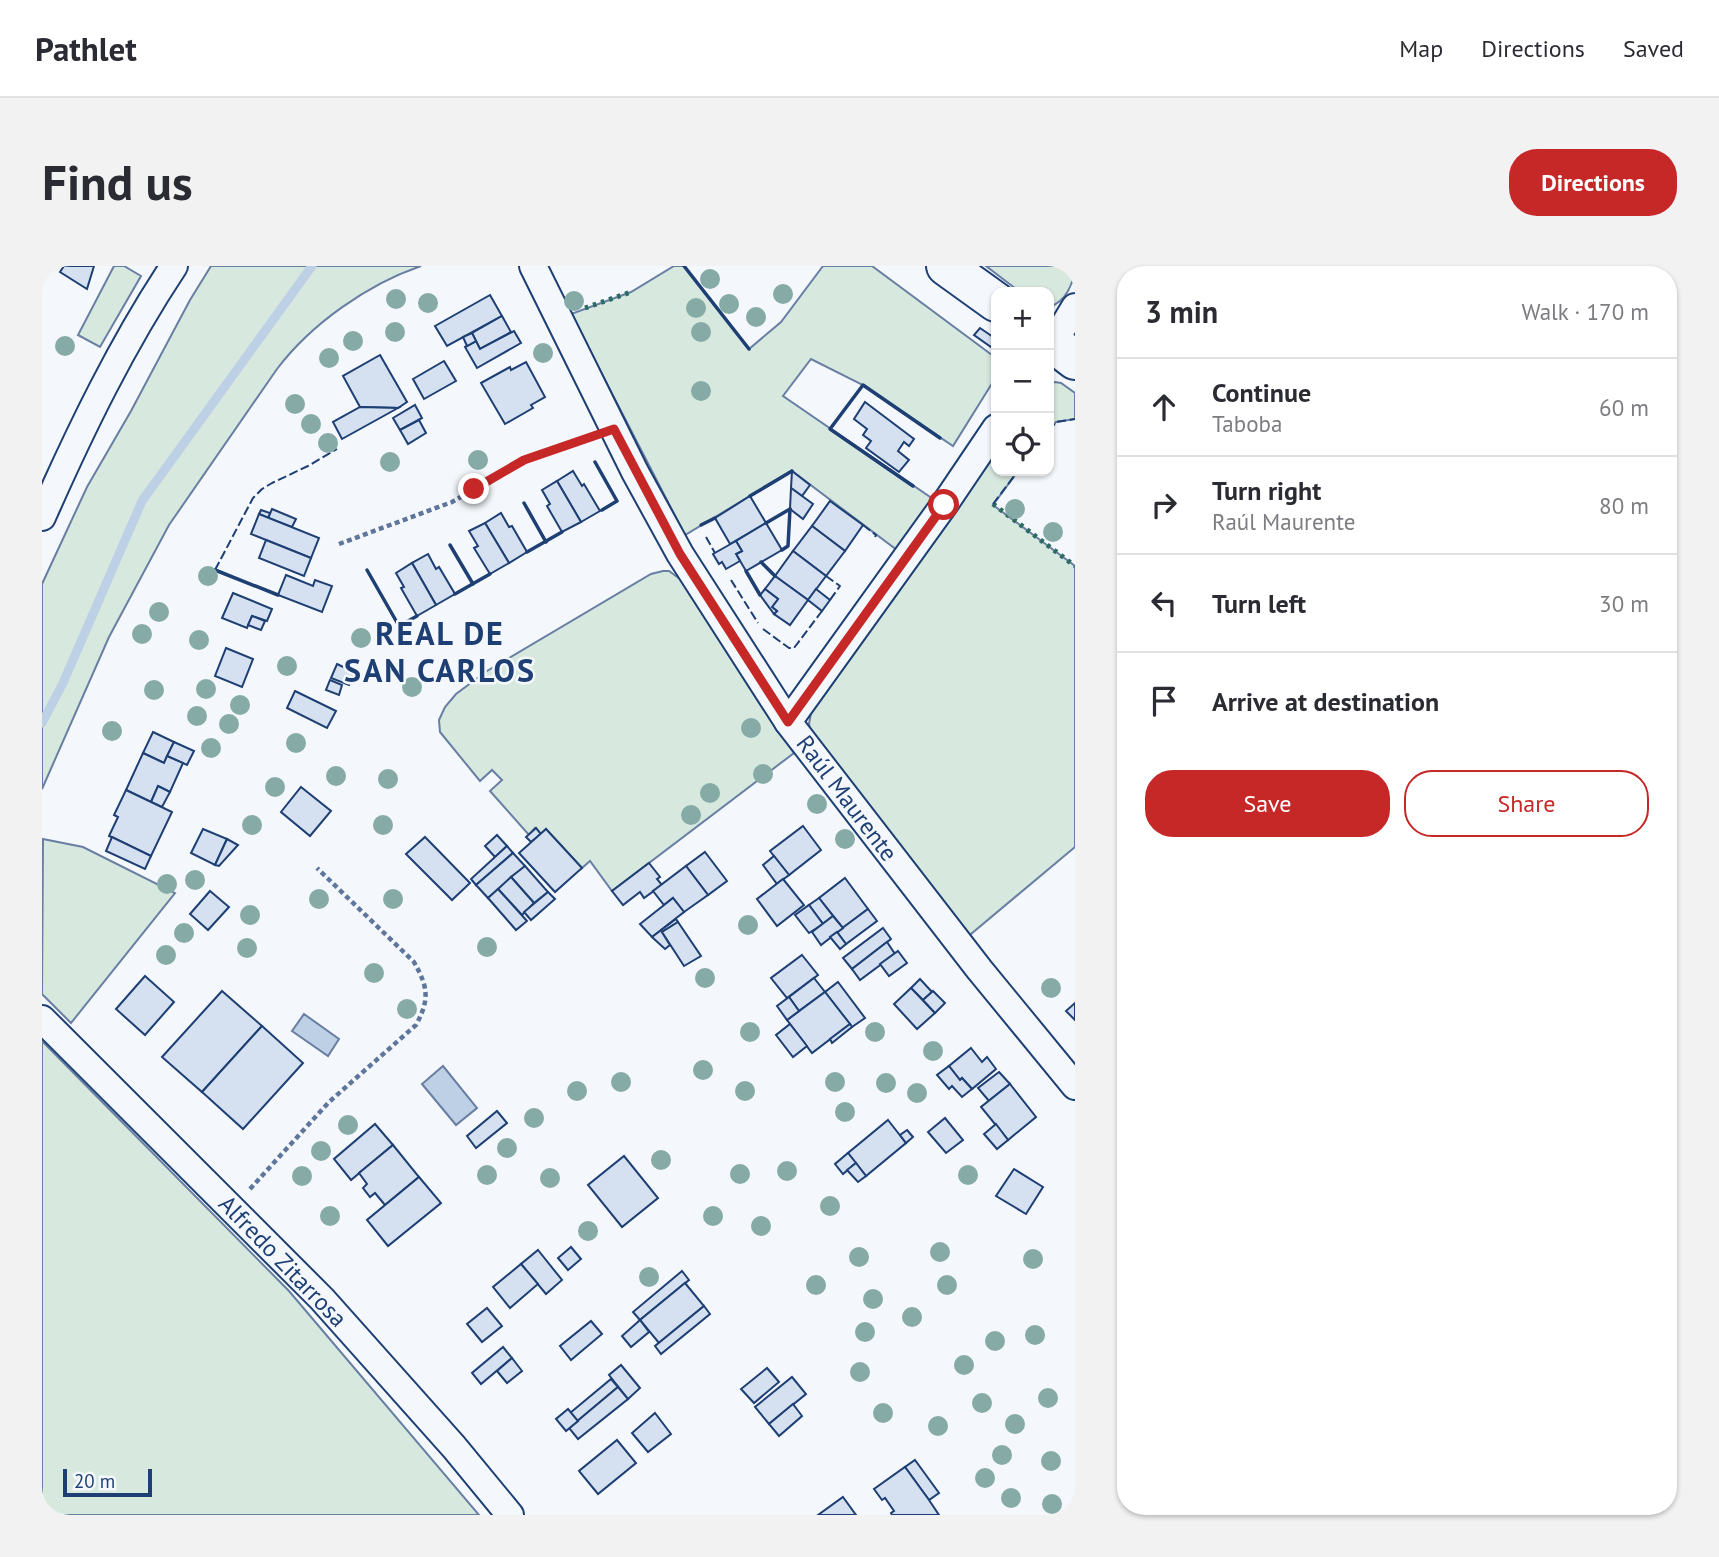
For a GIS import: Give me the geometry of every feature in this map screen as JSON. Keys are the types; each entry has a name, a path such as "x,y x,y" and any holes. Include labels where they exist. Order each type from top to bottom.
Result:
{"street":[{"path":"42,517 75,444 154,297 174,266"},
{"name":"Raúl Maurente","path":"533,266 680,554 788,722 970,958 1075,1086"},
{"path":"946,266 991,298"},
{"path":"1056,348 1075,307"},
{"path":"788,722 991,435"},
{"name":"Alfredo Zitarrosa","path":"42,1019 322,1299 454,1447 510,1515"}],"path":[{"path":"339,544 452,502 524,460 614,429"},
{"path":"234,1210 288,1144 329,1102 402,1039 416,1025 425,1008 426,994 422,976 414,961 317,868"}],"shaded area":[{"path":"114,266 124,266 141,276 100,347 78,335"},
{"path":"211,266 421,266 381,283 342,307 306,336 277,369 169,525 109,637 42,789 42,584 87,487"},
{"path":"674,266 684,266 749,349 781,322 823,266 872,266 991,354 991,385 953,446 863,385 811,359 783,396 933,499 897,550 792,471 685,535 571,314 631,292"},
{"path":"986,266 1075,266 1068,291 1054,304 1054,287 1013,287"},
{"path":"1054,382 1061,383 1075,393 1075,419 1054,425"},
{"path":"991,456 991,476 1014,476 993,505 1075,566 1075,847 965,939 811,732 809,724 812,707"},
{"path":"669,571 680,579 794,753 612,891 590,861 582,868 546,829 541,834 535,828 529,835 490,791 502,780 492,770 480,781 440,732 439,720 456,694 487,671 651,574"},
{"path":"43,839 83,847 175,893 71,1023 42,994"},
{"path":"42,1041 289,1291 479,1515 42,1515"}],"water":[{"path":"304,1014 339,1039 328,1056 292,1031"},
{"path":"443,1066 477,1108 456,1125 422,1084"}],"building":[{"path":"64,266 94,266 87,289 60,272"},
{"path":"490,295 502,316 447,346 435,326"},
{"path":"502,316 511,332 480,349 472,333"},
{"path":"980,328 991,336 991,347 974,335"},
{"path":"514,331 521,343 477,368 465,347 476,341 480,349"},
{"path":"472,333 476,341 467,346 463,337"},
{"path":"380,355 407,402 398,408 360,407 343,376"},
{"path":"444,361 456,381 424,399 413,379"},
{"path":"526,362 545,397 531,405 533,408 505,424 481,383 510,367 511,370"},
{"path":"865,402 914,439 909,446 904,442 898,451 909,460 899,472 866,448 871,441 863,435 867,429 854,419"},
{"path":"415,405 422,418 400,430 393,418"},
{"path":"360,407 398,408 342,439 333,422"},
{"path":"419,420 426,433 408,444 400,430"},
{"path":"573,471 600,511 581,522 557,481"},
{"path":"792,471 810,485 802,496 791,488"},
{"path":"557,481 581,522 562,532 547,506 550,504 542,490"},
{"path":"791,488 813,504 803,519 790,509"},
{"path":"750,496 766,523 730,544 715,518"},
{"path":"830,501 863,525 845,551 812,526"},
{"path":"272,509 296,519 292,527 268,518"},
{"path":"261,510 270,513 268,518 259,514"},
{"path":"501,513 527,552 509,563 485,523"},
{"path":"259,514 319,538 311,558 251,534"},
{"path":"485,523 509,563 490,574 474,548 478,546 469,531"},
{"path":"766,523 782,550 746,571 736,554 742,551 736,541"},
{"path":"812,526 845,551 826,576 793,551"},
{"path":"266,540 311,558 304,576 259,558"},
{"path":"736,541 742,551 736,554 740,561 726,569 713,554"},
{"path":"793,551 826,576 808,600 775,576"},
{"path":"428,554 455,594 436,605 412,563"},
{"path":"412,563 436,605 417,616 396,573"},
{"path":"286,575 313,586 315,580 332,586 322,612 278,595"},
{"path":"775,576 808,600 790,625 774,614 777,611 772,607 778,599 765,589"},
{"path":"765,589 778,599 772,607 777,611 774,614 760,595"},
{"path":"816,589 830,600 822,611 808,600"},
{"path":"233,593 272,609 267,621 252,616 247,628 222,618"},
{"path":"252,616 265,621 261,630 248,625"},
{"path":"226,648 253,659 242,687 215,676"},
{"path":"337,664 354,672 349,685 331,678"},
{"path":"330,680 342,685 339,695 326,690"},
{"path":"295,691 336,711 327,728 287,708"},
{"path":"153,732 174,742 164,763 143,753"},
{"path":"174,742 194,751 187,765 167,756"},
{"path":"143,753 164,763 167,756 183,763 170,792 158,786 151,802 126,790"},
{"path":"158,786 170,792 162,807 151,802"},
{"path":"301,787 331,811 310,836 281,812"},
{"path":"126,790 172,812 151,856 109,836 118,817 114,815"},
{"path":"803,826 821,850 789,875 770,851"},
{"path":"536,828 541,834 531,842 526,837"},
{"path":"203,829 227,839 215,865 191,853"},
{"path":"546,829 582,868 555,892 519,853"},
{"path":"497,835 507,846 495,857 485,846"},
{"path":"112,837 151,856 145,869 106,851"},
{"path":"425,837 470,883 452,900 406,854"},
{"path":"227,839 238,845 219,866 215,865"},
{"path":"507,846 513,853 476,885 471,879"},
{"path":"705,852 727,881 708,895 686,866"},
{"path":"513,853 525,866 488,898 476,885"},
{"path":"774,856 789,875 777,884 763,865"},
{"path":"649,863 660,877 657,879 662,885 644,898 640,892 623,905 612,891"},
{"path":"525,866 548,892 534,903 511,877"},
{"path":"686,866 708,895 684,912 673,898 664,905 653,891"},
{"path":"511,877 534,903 522,915 498,889"},
{"path":"845,878 868,909 843,928 819,898"},
{"path":"783,879 804,905 777,926 757,899"},
{"path":"498,889 527,921 516,930 488,898"},
{"path":"210,891 229,907 208,930 190,914"},
{"path":"548,892 555,899 531,920 524,912"},
{"path":"673,898 684,912 652,937 640,924"},
{"path":"819,898 833,916 823,924 809,905"},
{"path":"809,905 823,924 809,933 795,915"},
{"path":"868,909 877,921 846,944 837,932"},
{"path":"833,916 843,928 821,945 812,932"},
{"path":"676,919 678,922 662,932 670,945 665,949 652,937"},
{"path":"678,922 701,956 684,966 662,932"},
{"path":"883,928 891,939 852,969 843,958"},
{"path":"837,932 846,944 840,949 830,937"},
{"path":"887,942 895,954 860,980 852,969"},
{"path":"898,951 907,963 889,976 880,964"},
{"path":"802,955 818,975 787,998 771,978"},
{"path":"145,976 174,1002 145,1035 116,1009"},
{"path":"814,978 825,992 799,1011 789,997"},
{"path":"920,979 932,992 923,1000 911,988"},
{"path":"838,982 865,1018 852,1027 825,992"},
{"path":"911,988 935,1013 917,1029 894,1004"},
{"path":"222,991 262,1026 202,1092 162,1057"},
{"path":"933,991 945,1003 935,1013 923,1000"},
{"path":"825,992 850,1024 812,1053 787,1020"},
{"path":"789,997 799,1011 787,1020 777,1006"},
{"path":"1075,1003 1075,1020 1066,1011"},
{"path":"790,1024 807,1046 793,1057 776,1035"},
{"path":"850,1024 852,1027 832,1043 830,1039"},
{"path":"262,1026 303,1063 243,1129 202,1092"},
{"path":"971,1048 982,1062 987,1057 996,1069 972,1089 962,1078 960,1080 949,1066"},
{"path":"949,1066 960,1080 962,1078 972,1089 962,1097 952,1086 949,1089 937,1075"},
{"path":"999,1072 1010,1084 989,1101 978,1088"},
{"path":"1010,1084 1036,1117 1008,1140 981,1107"},
{"path":"497,1111 507,1123 476,1148 467,1136"},
{"path":"945,1118 963,1140 946,1153 928,1132"},
{"path":"888,1120 906,1143 866,1176 848,1153"},
{"path":"375,1124 393,1145 351,1180 334,1159"},
{"path":"996,1124 1008,1140 997,1149 984,1134"},
{"path":"907,1130 913,1137 906,1143 900,1135"},
{"path":"393,1145 419,1177 385,1205 375,1193 370,1197 363,1188 367,1184 359,1173"},
{"path":"848,1153 856,1163 843,1174 835,1164"},
{"path":"624,1156 658,1198 622,1227 588,1185"},
{"path":"856,1163 866,1176 858,1182 847,1170"},
{"path":"1014,1169 1043,1187 1026,1214 996,1196"},
{"path":"419,1177 441,1203 388,1246 367,1220"},
{"path":"571,1247 581,1259 568,1270 558,1258"},
{"path":"538,1250 562,1280 546,1294 521,1264"},
{"path":"521,1264 538,1284 510,1308 493,1287"},
{"path":"682,1271 689,1280 640,1320 633,1312"},
{"path":"685,1283 704,1306 659,1343 640,1320"},
{"path":"704,1306 710,1314 661,1354 655,1346"},
{"path":"487,1308 502,1326 482,1342 467,1324"},
{"path":"640,1320 649,1332 631,1347 622,1336"},
{"path":"591,1321 602,1334 571,1360 560,1346"},
{"path":"503,1347 512,1358 481,1384 472,1373"},
{"path":"512,1358 522,1371 507,1383 497,1371"},
{"path":"621,1365 640,1388 628,1399 609,1375"},
{"path":"767,1368 779,1382 754,1403 741,1389"},
{"path":"792,1377 806,1394 769,1424 755,1407"},
{"path":"611,1379 618,1387 578,1421 570,1413"},
{"path":"618,1387 628,1399 578,1439 569,1428"},
{"path":"793,1404 802,1416 779,1436 769,1424"},
{"path":"568,1409 578,1421 566,1431 556,1419"},
{"path":"655,1413 671,1434 648,1452 632,1433"},
{"path":"617,1440 636,1463 598,1494 579,1471"},
{"path":"915,1460 939,1493 929,1500 905,1467"},
{"path":"905,1467 939,1515 892,1515 894,1511 885,1498 882,1500 874,1489"},
{"path":"843,1497 856,1515 818,1515"}],"waterway":[{"path":"42,723 63,683 142,501 312,266"}],"hedge":[{"path":"585,308 631,292"},
{"path":"993,504 1075,566"}],"fence":[{"path":"1054,425 1075,419"},
{"path":"215,570 253,498 262,489 337,449"},
{"path":"993,504 1014,476"},
{"path":"863,525 876,535 875,537"},
{"path":"706,537 715,553"},
{"path":"826,576 840,586 830,600"},
{"path":"731,580 758,623"},
{"path":"763,629 789,648 794,648 822,611"}],"wall":[{"path":"684,266 749,349"},
{"path":"913,486 830,429 863,385 940,438"},
{"path":"595,462 617,501 602,510"},
{"path":"750,496 792,471"},
{"path":"524,503 546,542"},
{"path":"766,523 790,509"},
{"path":"782,550 788,546 790,509"},
{"path":"701,525 715,518"},
{"path":"527,552 562,532"},
{"path":"450,545 473,584"},
{"path":"761,562 775,576"},
{"path":"215,570 278,595"},
{"path":"367,570 399,626 417,616"},
{"path":"746,571 760,595"},
{"path":"455,594 490,574"}],"district":[{"name":"REAL DE SAN CARLOS","path":"440,652"}],"route":[{"path":"474,489 524,460 614,429 680,554 788,722 944,505"}]}
